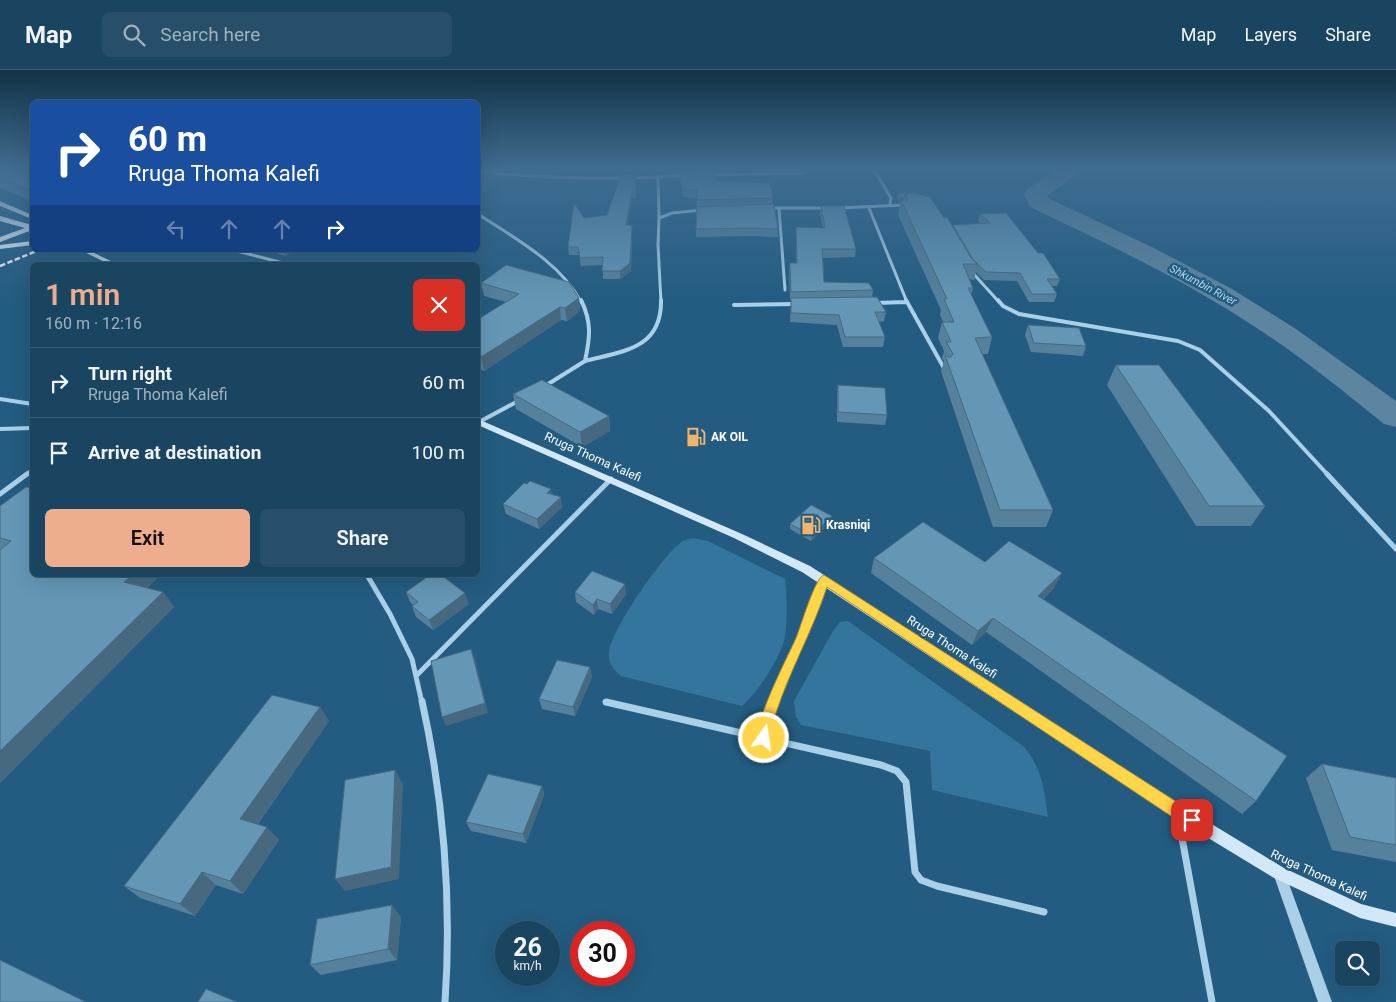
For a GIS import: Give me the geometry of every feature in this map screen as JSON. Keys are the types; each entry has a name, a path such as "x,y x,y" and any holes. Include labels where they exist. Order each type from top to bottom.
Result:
{"main road":[{"path":"0,219 30,228"},
{"path":"0,240 30,229"},
{"path":"0,247 30,243"},
{"path":"87,252 109,262"},
{"name":"Rruga Thoma Kalefi","path":"480,423 738,536 824,579 1177,811 1279,874 1360,911 1396,920"}],"street":[{"path":"542,388 584,361 634,348 657,329 661,310 658,260 659,213"},
{"path":"659,218 671,213"},
{"path":"779,213 785,290"},
{"path":"871,213 907,302 945,371"},
{"path":"480,215 555,267 577,294 590,320 591,329 590,343 584,361"},
{"path":"241,252 279,262"},
{"path":"966,263 970,271 1004,306 1014,312 1056,322 1178,341 1200,350 1269,411 1396,549"},
{"path":"868,303 907,302"},
{"path":"734,305 801,304"},
{"path":"480,421 527,396"},
{"path":"0,399 30,404"},
{"path":"0,429 30,428"},
{"path":"0,494 30,472"},
{"path":"416,676 611,479"},
{"path":"368,577 390,614 412,659 416,676 445,835 449,947 446,1002"},
{"path":"764,738 770,712 810,619 824,579"},
{"path":"606,702 881,765 898,771 906,782 915,872 921,880 937,886 1044,912"},
{"path":"1177,811 1212,1002"},
{"path":"1279,874 1325,1002"}],"shaded area":[{"path":"694,538 708,541 785,579 787,610 784,641 766,676 742,706 621,676 609,660 611,643 639,593 675,548 683,541"},
{"path":"848,621 1023,746 1039,771 1044,788 1048,817 932,790 930,751 801,725 796,717 794,701 833,631 840,622"}],"building":[{"path":"573,213 581,213 584,218 628,213 626,225 632,225 630,263 620,271 602,271 603,257 580,258 578,247 568,247"},
{"path":"697,213 776,213 778,229 753,228 696,229"},
{"path":"822,213 846,213 856,249 822,249 824,282 869,283 873,290 791,292 790,263 797,263 796,227 825,228"},
{"path":"907,213 941,213 944,218 947,217 971,258 978,264 963,264 973,288 968,288 992,337 975,338 1053,510 1000,510 945,355 950,358 953,354 946,342 951,342 942,322 954,322 944,299 947,299"},
{"path":"1006,213 1038,253 1043,253 1060,279 1047,279 1057,294 1032,294 1020,273 986,272 974,261 953,225 990,223 980,214"},
{"path":"506,265 569,282 579,298 565,308 560,307 481,357 480,318 519,294 481,283"},
{"path":"877,297 886,312 875,312 885,337 845,337 839,315 791,313 791,298"},
{"path":"1028,325 1079,328 1086,346 1034,343"},
{"path":"1116,365 1159,365 1265,506 1209,506"},
{"path":"542,380 609,416 580,432 513,394"},
{"path":"838,385 885,388 887,415 838,412"},
{"path":"530,481 551,489 547,493 561,497 537,519 503,504 524,483 527,484"},
{"path":"26,487 30,488 30,577 130,577 124,582 163,592 0,751 0,550 11,541 0,538 0,506"},
{"name":"Krasniqi","path":"811,505 832,516 812,535 790,524"},
{"path":"923,522 985,562 1009,541 1062,573 1038,596 1287,756 1256,801 993,618 978,631 874,558"},
{"path":"592,571 625,584 610,604 597,599 593,605 575,592"},
{"path":"427,577 444,577 465,593 429,620 412,606 418,602 406,592"},
{"path":"471,649 485,703 442,717 431,661"},
{"path":"557,660 590,667 573,707 539,699"},
{"path":"272,695 320,707 240,819 267,827 230,881 202,872 180,904 124,886"},
{"path":"1322,764 1396,778 1396,845 1350,837"},
{"path":"395,770 391,867 335,879 345,780"},
{"path":"488,774 542,786 523,834 466,822"},
{"path":"392,905 388,949 310,965 317,919"},
{"path":"0,960 86,1002 0,1002"},
{"path":"206,989 237,1002 198,1002"}],"waterway":[{"name":"Shkumbin River","path":"1062,213 1171,267 1248,310 1305,348 1396,417"}],"railway":[{"path":"0,266 34,252"}],"place":[{"name":"AK OIL","path":"696,437"},
{"name":"Krasniqi","path":"811,525"}],"route":[{"path":"764,738 770,712 810,619 824,579 1192,820"}]}
